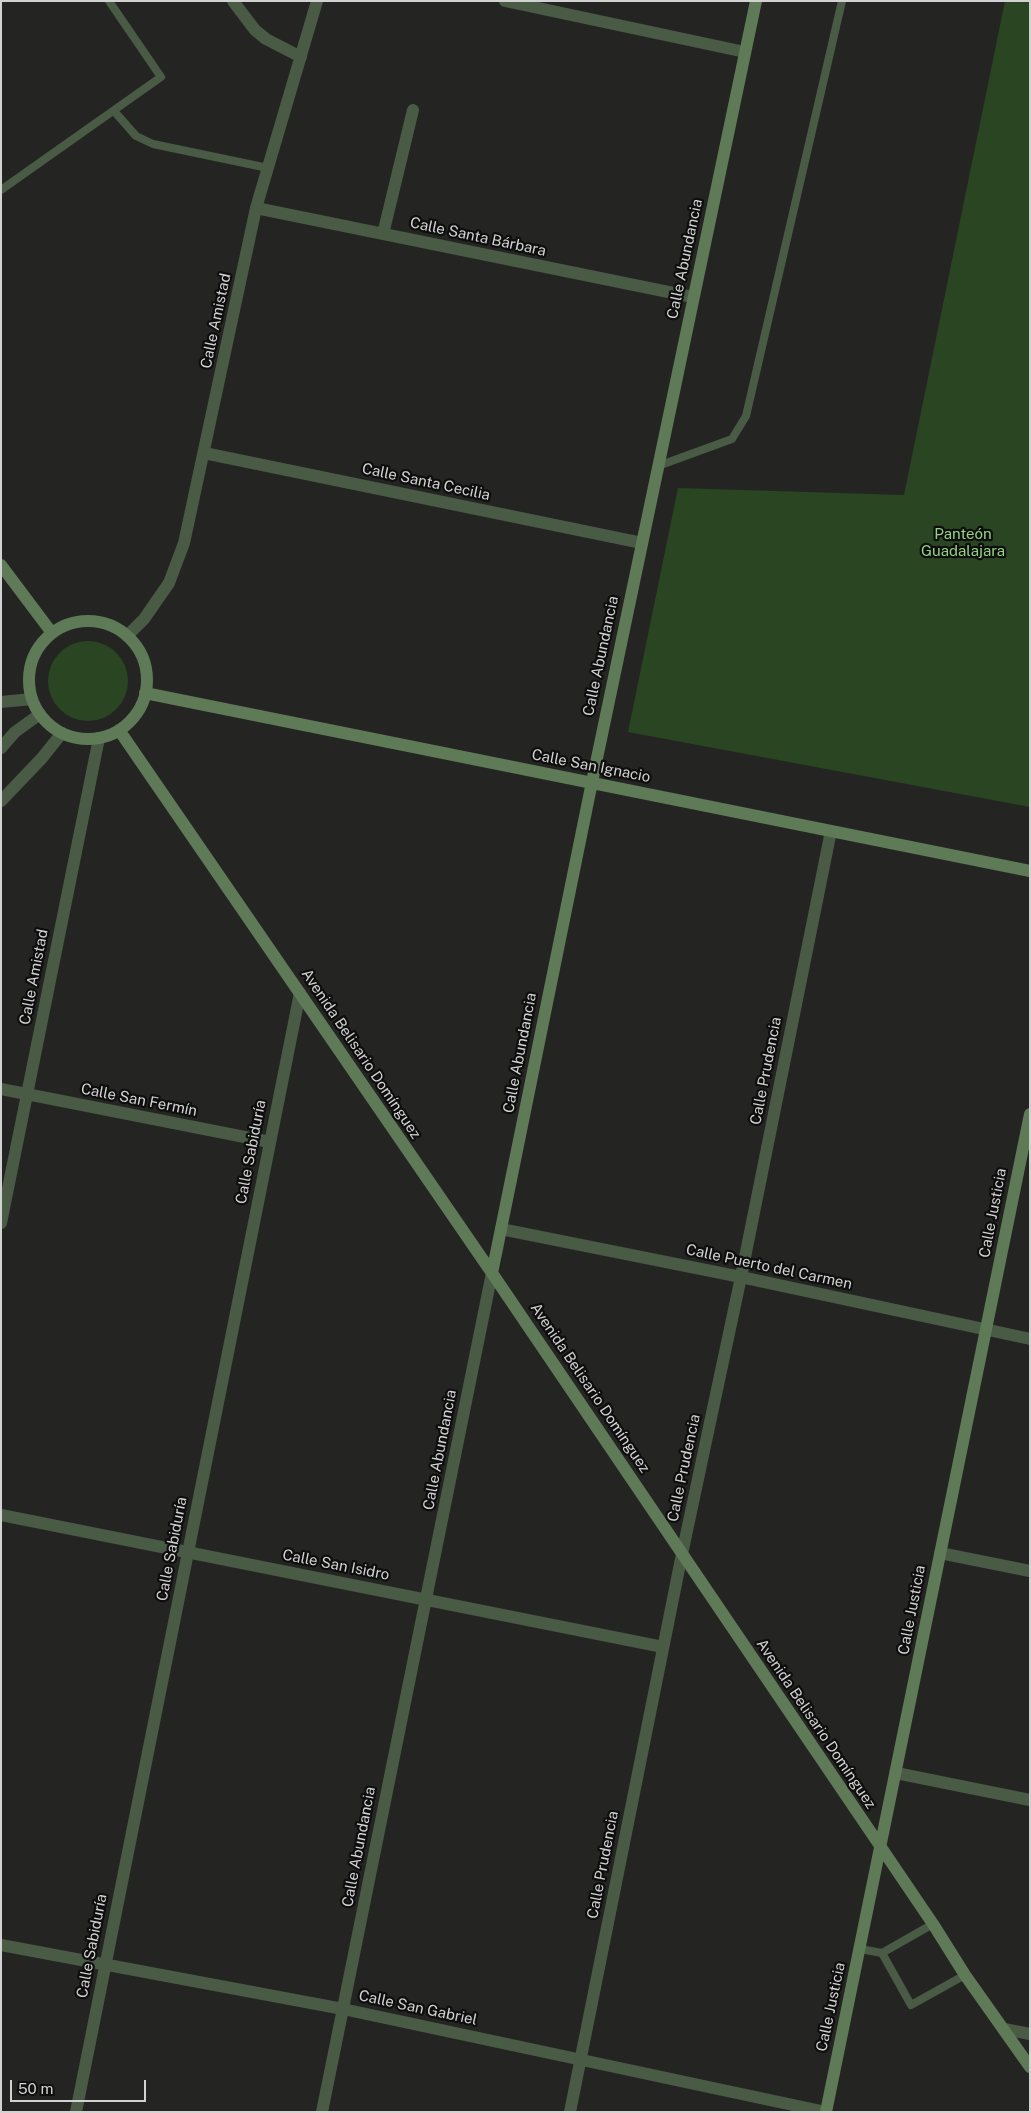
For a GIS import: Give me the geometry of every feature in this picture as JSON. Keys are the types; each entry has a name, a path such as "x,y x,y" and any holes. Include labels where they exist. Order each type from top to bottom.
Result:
{"street":[{"path":"233,1 254,30 266,39 301,57"},
{"name":"Calle Amistad","path":"127,636 144,619 169,584 184,543 256,208 317,1"},
{"path":"505,1 745,52"},
{"name":"Calle Abundancia","path":"322,2112 592,782 756,1"},
{"path":"383,234 413,110"},
{"name":"Calle Santa Bárbara","path":"256,208 693,297"},
{"name":"Calle Santa Cecilia","path":"204,453 642,543"},
{"path":"1,565 52,633"},
{"path":"93,621 111,626 127,636 140,652 146,672 145,692 140,707 131,720 119,730 99,738 86,739 62,733 50,725 40,714 32,698 29,683 30,668 36,653 52,633 74,622 93,621"},
{"name":"Calle San Ignacio","path":"145,692 1030,871"},
{"path":"1,702 16,702 32,698"},
{"path":"1,748 15,732 40,714"},
{"name":"Avenida Belisario Domínguez","path":"119,730 492,1273 933,1924 965,1975 1030,2066"},
{"path":"1,801 42,758 62,733"},
{"name":"Calle Amistad","path":"1,1223 99,738"},
{"name":"Calle Prudencia","path":"570,2112 682,1554 741,1277 831,831"},
{"name":"Calle Sabiduría","path":"76,2112 300,993"},
{"name":"Calle San Fermín","path":"1,1089 270,1142"},
{"name":"Calle Justicia","path":"826,2112 1030,1114"},
{"name":"Calle Puerto del Carmen","path":"501,1228 1030,1339"},
{"name":"Calle San Isidro","path":"1,1515 664,1647"},
{"path":"940,1553 1030,1571"},
{"path":"896,1773 1030,1800"},
{"name":"Calle San Gabriel","path":"1,1945 343,2009 826,2112"},
{"path":"1004,2029 1030,2034"}],"lane":[{"path":"1,190 161,77 109,1"},
{"path":"658,466 732,439 746,416 842,1"},
{"path":"114,111 136,136 153,144 268,168"},
{"path":"860,1949 882,1953 933,1924"},
{"path":"882,1953 911,2005 965,1975"}],"green space":[{"name":"Panteón Guadalajara","path":"1005,1 1030,1 1030,807 628,732 678,488 904,495"},
{"path":"80,641 96,641 117,652 128,673 128,689 117,710 96,721 80,721 66,715 54,703 48,689 48,673 54,659 66,647"}]}
